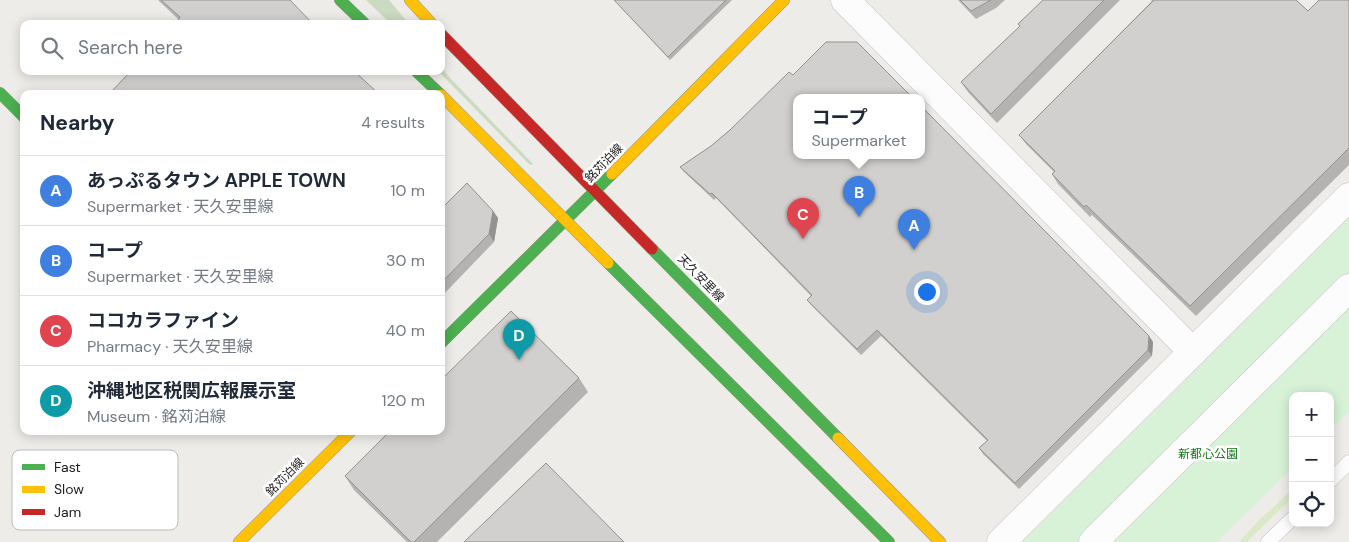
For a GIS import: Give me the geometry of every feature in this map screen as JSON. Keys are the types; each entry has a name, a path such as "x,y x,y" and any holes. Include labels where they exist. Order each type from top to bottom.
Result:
{"street":[{"path":"340,0 361,20"},
{"path":"410,0 428,20"},
{"name":"銘苅泊線","path":"445,339 784,0"},
{"path":"845,0 1193,352"},
{"name":"天久安里線","path":"445,38 940,542"},
{"path":"420,75 437,90"},
{"path":"0,93 20,113"},
{"path":"445,98 565,220 890,542"},
{"path":"1001,542 1349,197"},
{"path":"1093,542 1349,288"},
{"name":"銘苅泊線","path":"239,542 342,435"}],"lane":[{"path":"1334,477 1349,462"},
{"path":"1268,542 1289,522"}],"green space":[{"path":"366,0 389,0 406,20 387,20"},
{"path":"445,72 533,164 530,165 442,75 445,75"},
{"name":"新都心公園","path":"1349,218 1349,411 1334,426 1334,392 1289,392 1289,471 1217,542 1022,542"},
{"path":"1289,493 1289,501 1247,542 1239,542 1257,522"}],"building":[{"path":"161,0 290,0 309,20 178,20 180,17"},
{"path":"614,0 726,0 668,57"},
{"path":"960,0 991,0 971,11"},
{"path":"1043,0 1104,0 991,114 961,82 1020,26 1018,24"},
{"path":"1154,0 1296,0 1308,11 1319,0 1349,0 1349,148 1190,306 1086,205 1084,207 1052,174 1055,171 1019,135"},
{"path":"826,42 857,42 909,94 793,94 793,159 925,159 925,110 1149,336 1148,350 1015,483 979,448 988,440 877,330 857,349 807,300 812,295 712,193 710,194 680,167 711,146 730,130 789,72 793,75"},
{"path":"127,75 358,75 375,90 113,90"},
{"path":"467,183 493,211 489,234 445,279 445,205"},
{"path":"511,311 579,378 414,542 411,542 345,476 386,435 445,435 445,376"},
{"path":"546,463 624,542 464,542"}],"traffic: fast":[{"path":"340,0 361,20"},
{"path":"420,75 436,90"},
{"path":"0,93 20,113"},
{"path":"445,339 612,174"},
{"path":"652,249 838,438"},
{"path":"608,263 889,542"}],"traffic: slow":[{"path":"410,0 428,20"},
{"path":"612,174 784,0"},
{"path":"445,99 608,263"},
{"path":"239,542 347,435"},
{"path":"838,438 940,542"}],"traffic: jam":[{"path":"445,38 652,249"}],"place":[{"name":"コープ","path":"859,217"},
{"name":"ココカラファイン","path":"803,239"},
{"name":"あっぷるタウン APPLE TOWN","path":"914,250"},
{"name":"沖縄地区税関広報展示室","path":"519,360"}]}
